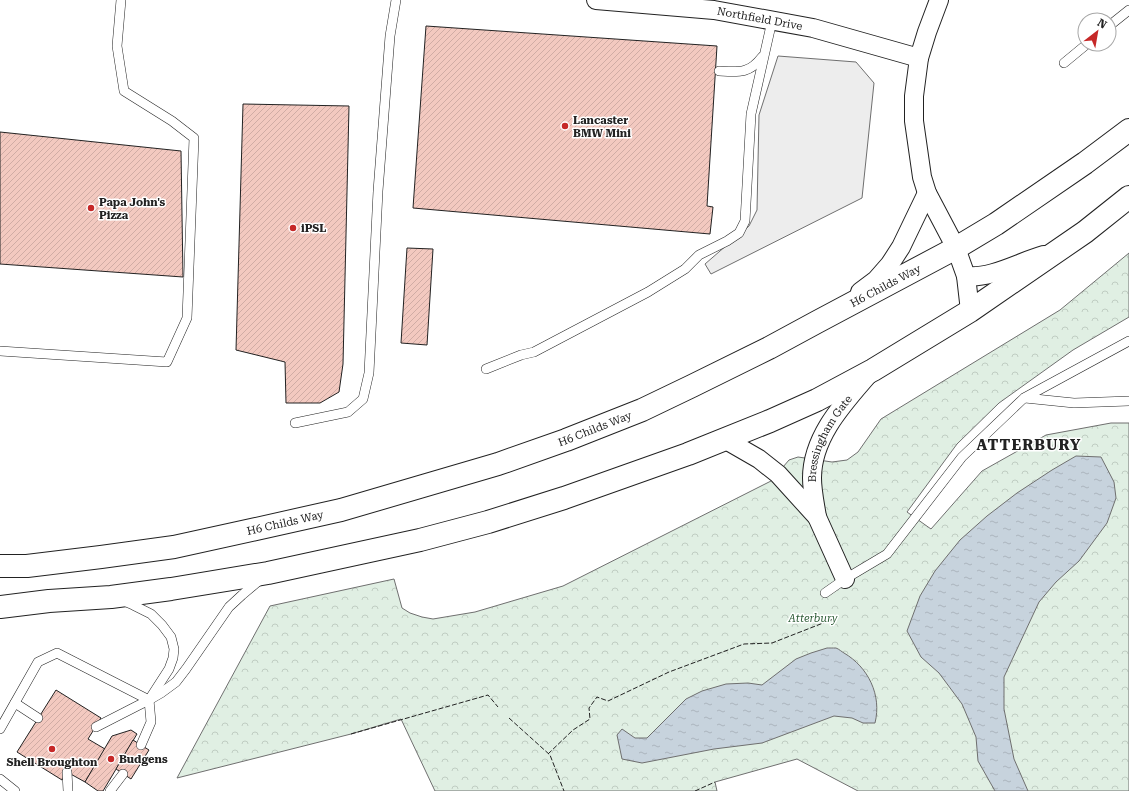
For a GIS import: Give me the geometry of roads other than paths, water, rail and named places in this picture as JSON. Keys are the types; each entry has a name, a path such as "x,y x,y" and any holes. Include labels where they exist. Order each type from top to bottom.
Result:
{"highway":[{"name":"H6 Childs Way","path":"0,566 27,566 174,547 341,510 540,450 566,440 642,410 692,386 769,348 956,248 1022,207 1129,130"},
{"path":"0,607 49,601 111,597 171,589 268,573 413,542 445,534 564,498 726,440 810,403 873,370 970,311 1058,252 1129,197"}],"street":[{"name":"Northfield Drive","path":"596,0 654,2 714,10 813,28 919,58"},
{"path":"939,0 926,32 919,58 914,96 914,121 922,177 927,193 956,248 966,276 970,311"},
{"path":"817,322 876,280 890,264 901,247 927,193"},
{"path":"966,276 981,276 989,274 1030,259 1058,252"},
{"name":"Bressingham Gate","path":"845,579 817,517 812,478 814,460 824,432 835,415 873,370"},
{"name":"Bressingham Gate","path":"726,440 759,459 778,474 817,517"}],"lane":[{"path":"0,351 167,362 187,318 194,138 172,120 124,91 117,46 121,0"},
{"path":"295,422 348,412 364,399 369,373 378,191 388,59 396,0"},
{"path":"1117,20 1129,10"},
{"path":"486,369 521,355 534,352 648,292 685,269 699,255 727,241 739,233 745,221 751,114 772,21"},
{"path":"1064,62 1077,51"},
{"path":"719,71 743,71 755,66 764,54"},
{"path":"825,593 845,579 887,554 962,457 1024,398 1129,341"},
{"path":"1024,398 1074,403 1129,401"},
{"path":"96,727 149,700 176,682 229,607 268,573"},
{"path":"111,597 133,605 151,614 171,637 174,648 173,658 169,669 149,700 151,722 141,745"},
{"path":"0,729 38,662 57,653 149,700"},
{"path":"15,703 38,718"},
{"path":"67,772 68,791"},
{"path":"110,791 123,774"},
{"path":"0,779 15,791"}],"water":[{"path":"1076,456 1101,457 1114,482 1116,498 1107,523 1079,561 1056,582 1039,602 1004,677 1004,709 1014,759 1028,791 995,791 978,761 976,737 962,704 939,673 921,657 907,631 920,596 935,571 960,540 987,516 1017,493"},
{"path":"827,648 836,648 853,659 866,674 875,692 877,713 875,723 863,723 852,718 834,716 762,743 714,749 642,763 622,759 617,735 622,729 635,738 647,738 686,699 702,691 726,684 748,683 762,685 796,659"}],"place":[{"name":"Lancaster BMW Mini","path":"565,126"},
{"name":"Papa John's Pizza","path":"91,208"},
{"name":"iPSL","path":"293,228"},
{"name":"Shell Broughton","path":"52,749"},
{"name":"Budgens","path":"111,759"}],"district":[{"name":"ATTERBURY","path":"1029,445"}],"park label":[{"name":"Atterbury","path":"813,618"}]}
